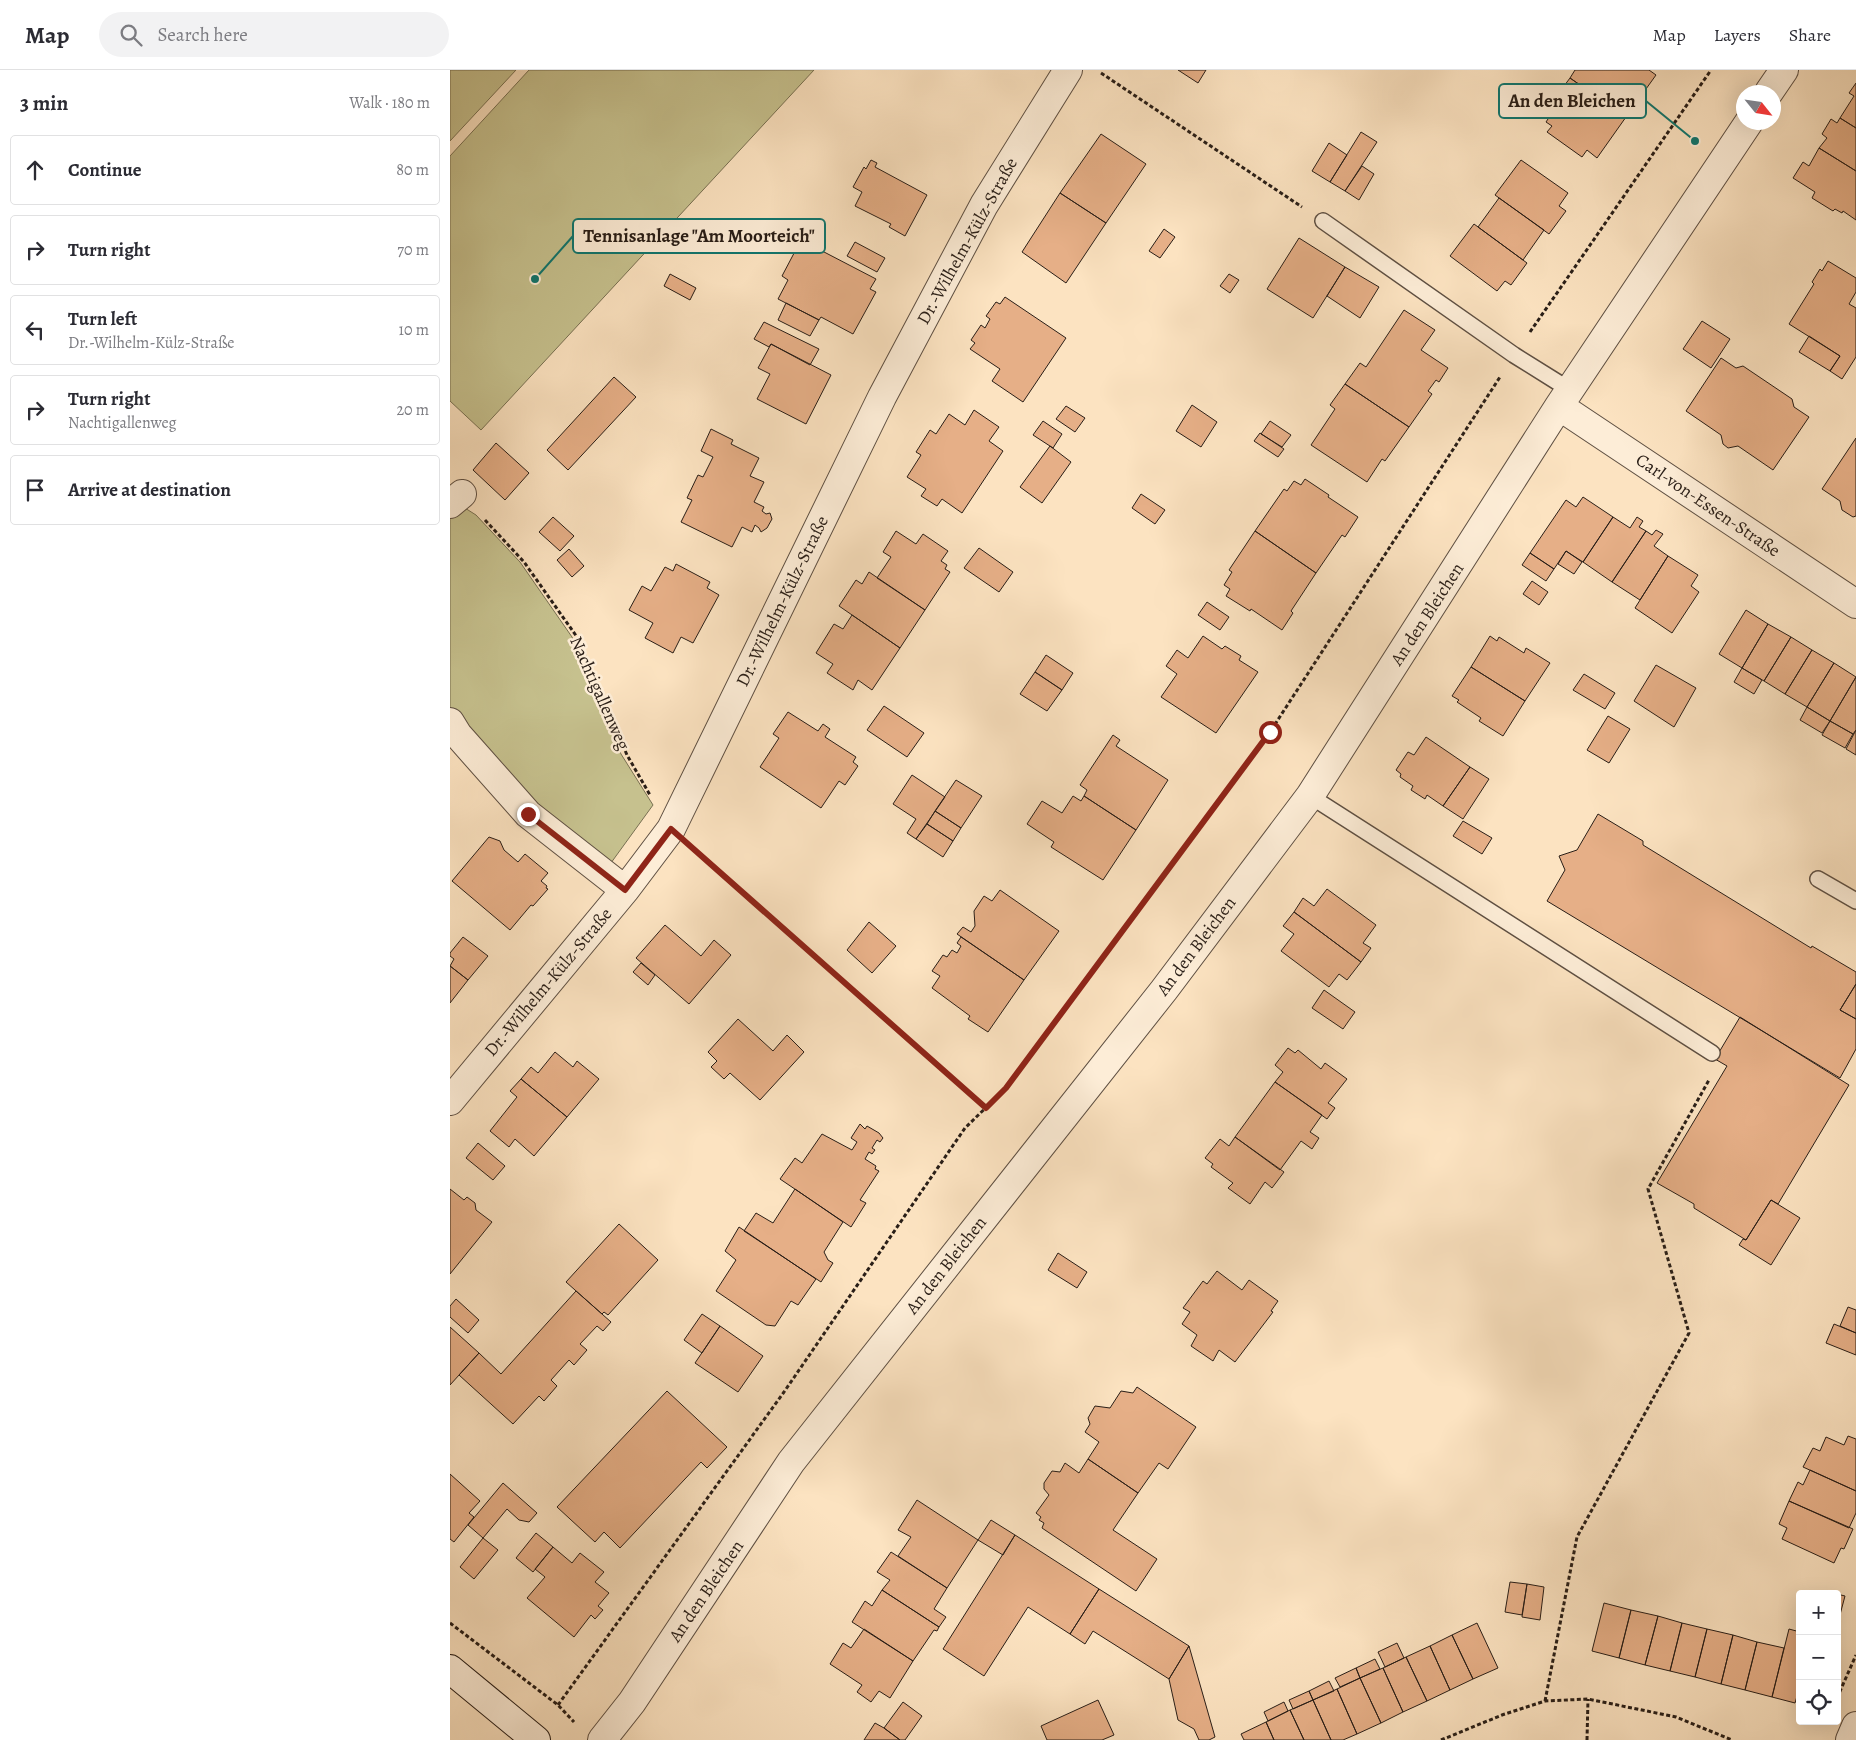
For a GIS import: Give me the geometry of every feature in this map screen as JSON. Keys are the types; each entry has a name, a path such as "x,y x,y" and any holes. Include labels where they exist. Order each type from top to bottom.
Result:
{"street":[{"name":"Dr.-Wilhelm-Külz-Straße","path":"450,1101 625,890 671,829 882,397 984,204 1068,70"},
{"path":"1774,85 1784,70"},
{"name":"An den Bleichen","path":"602,1740 637,1694 791,1462 1164,990 1310,796 1564,398 1744,130"},
{"name":"Carl-von-Essen-Straße","path":"1564,398 1856,604"},
{"path":"450,722 458,735 528,814 625,890"},
{"path":"450,1669 536,1740"},
{"path":"1850,1740 1856,1726"}],"lane":[{"path":"1323,220 1514,355 1564,398"},
{"path":"1310,796 1712,1052"},
{"path":"1818,879 1856,901"}],"path":[{"path":"1096,70 1323,220"},
{"path":"558,1705 784,1392 965,1128 1006,1088 1270,732 1514,355 1711,70"},
{"name":"Nachtigallenweg","path":"456,499 524,562 577,637 627,755 671,829 986,1108"},
{"path":"1545,1701 1577,1537 1689,1333 1648,1189 1716,1068 1712,1052"},
{"path":"450,1623 558,1705 579,1726"},
{"path":"1841,1689 1856,1655"},
{"path":"1587,1740 1588,1698"},
{"path":"1441,1740 1502,1715 1545,1701 1588,1698 1676,1718 1732,1740"}],"shaded area":[{"path":"450,70 516,70 450,141"},
{"path":"529,70 814,70 481,430 450,401 450,156"},
{"path":"457,503 476,515 520,562 572,637 621,754 653,805 608,867 532,811 450,713 450,509"}],"building":[{"path":"1178,70 1206,70 1198,83"},
{"path":"1575,70 1649,70 1656,75 1626,117 1570,78"},
{"path":"1570,78 1626,117 1597,158 1587,150 1582,157 1547,132 1552,126 1546,122 1560,101 1555,98"},
{"path":"1856,83 1856,128 1840,118 1854,96 1849,93"},
{"path":"1840,118 1856,128 1856,171 1819,148 1827,138 1822,134 1831,119 1837,123"},
{"path":"1361,132 1377,142 1345,191 1330,182"},
{"path":"1101,134 1146,164 1106,223 1060,193"},
{"path":"1329,143 1347,155 1330,182 1312,171"},
{"path":"1819,148 1856,171 1856,220 1843,211 1842,213 1835,209 1833,211 1812,198 1815,192 1793,178 1803,162 1809,166"},
{"path":"871,160 877,163 875,167 927,195 905,236 889,227 891,224 855,206 862,192 853,187 864,167 866,169"},
{"path":"1521,160 1568,193 1559,206 1566,211 1549,234 1495,195"},
{"path":"1362,166 1374,174 1359,200 1345,191"},
{"path":"1060,193 1106,223 1066,283 1022,252"},
{"path":"1499,198 1544,230 1523,260 1478,227"},
{"path":"1474,224 1527,263 1511,285 1505,281 1497,291 1450,256"},
{"path":"1164,229 1175,237 1160,258 1149,251"},
{"path":"1299,238 1345,267 1313,318 1267,289"},
{"path":"801,240 876,279 870,289 876,292 853,334 821,317 819,320 778,299 788,280 782,276"},
{"path":"855,242 885,258 877,272 847,256"},
{"path":"1828,261 1856,278 1856,292 1849,304 1856,308 1856,357 1842,379 1830,371 1840,356 1789,324 1814,284 1812,282 1820,269 1822,271"},
{"path":"1345,267 1379,287 1360,318 1327,296"},
{"path":"670,274 696,288 690,300 664,286"},
{"path":"1229,274 1239,280 1230,293 1220,286"},
{"path":"1005,297 1066,338 1023,402 992,381 1000,369 970,349 975,343 971,340 981,325 985,328 990,319 986,316 996,302 1000,304"},
{"path":"786,303 819,320 810,336 778,320"},
{"path":"1404,310 1435,330 1421,350 1448,368 1439,382 1436,380 1428,391 1432,394 1409,427 1345,384 1360,363 1366,367"},
{"path":"1702,321 1730,339 1711,368 1683,349"},
{"path":"764,322 819,349 810,365 771,344 769,347 754,339"},
{"path":"1809,336 1840,356 1830,371 1799,352"},
{"path":"771,344 831,375 806,424 757,399 770,374 758,368"},
{"path":"1721,358 1736,368 1743,366 1792,399 1794,407 1809,417 1773,470 1738,446 1728,448 1723,444 1721,435 1686,411"},
{"path":"614,377 636,397 568,470 547,450"},
{"path":"1345,384 1409,427 1385,461 1382,459 1367,482 1311,445 1335,409 1330,405"},
{"path":"1192,405 1217,422 1201,447 1176,431"},
{"path":"1066,406 1085,418 1075,432 1056,419"},
{"path":"974,410 999,427 989,441 1003,451 962,513 942,499 937,506 921,496 926,489 907,477 921,455 916,452 930,430 936,434 949,414 965,425"},
{"path":"1043,421 1062,434 1053,448 1033,435"},
{"path":"1270,421 1291,435 1282,447 1261,434"},
{"path":"711,429 733,440 731,444 759,458 750,476 764,482 754,502 764,507 762,511 766,514 770,513 772,519 767,528 761,532 755,525 752,532 742,527 732,547 681,522 692,500 687,498 698,475 703,477 713,457 701,451"},
{"path":"1260,433 1284,449 1278,457 1254,441"},
{"path":"1856,438 1856,516 1853,517 1842,510 1840,501 1822,489"},
{"path":"496,443 529,473 505,500 473,470"},
{"path":"1050,446 1071,462 1042,503 1020,487"},
{"path":"1305,479 1358,517 1345,537 1342,535 1316,573 1255,531 1284,489 1287,491 1294,481 1301,485"},
{"path":"1141,494 1165,510 1155,524 1132,508"},
{"path":"1583,497 1613,517 1583,562 1566,551 1554,569 1530,553 1566,500 1576,507"},
{"path":"553,517 574,536 560,551 539,532"},
{"path":"1613,517 1630,528 1637,517 1643,521 1639,527 1646,531 1612,582 1583,562"},
{"path":"1656,530 1663,534 1654,546 1668,556 1640,600 1612,582 1646,531 1652,535"},
{"path":"896,531 916,544 923,534 948,551 941,561 947,565 945,569 950,572 925,610 877,578 891,557 883,552"},
{"path":"1255,531 1316,573 1291,611 1293,613 1282,630 1251,609 1250,611 1226,596 1230,589 1224,585 1232,572 1229,570"},
{"path":"979,548 1013,572 999,592 964,568"},
{"path":"569,549 584,566 572,577 557,560"},
{"path":"1566,551 1582,562 1574,574 1558,564"},
{"path":"1530,553 1554,569 1546,581 1522,565"},
{"path":"1668,556 1698,575 1691,586 1699,592 1672,633 1635,608"},
{"path":"676,564 710,582 707,588 719,595 693,643 681,637 673,653 645,638 653,623 629,610 642,586 651,591 665,567 673,571"},
{"path":"869,572 925,610 900,648 839,606 856,580 862,584"},
{"path":"1532,581 1548,592 1539,605 1523,594"},
{"path":"1207,602 1229,617 1220,630 1198,615"},
{"path":"1746,610 1768,624 1742,668 1719,654"},
{"path":"852,615 900,648 872,690 858,680 853,690 827,673 833,664 816,653 834,624 843,629"},
{"path":"1768,624 1791,637 1764,681 1742,668"},
{"path":"1203,636 1222,649 1225,646 1241,656 1239,660 1258,672 1216,733 1161,697 1177,674 1166,666 1177,650 1188,658"},
{"path":"1490,636 1497,641 1499,637 1524,653 1526,648 1550,663 1525,701 1471,667"},
{"path":"1791,637 1812,650 1785,694 1764,681"},
{"path":"1812,650 1834,663 1807,707 1785,694"},
{"path":"1046,655 1073,673 1062,690 1035,672"},
{"path":"1834,663 1856,677 1830,721 1807,707"},
{"path":"1656,665 1696,688 1674,727 1634,701"},
{"path":"1471,667 1525,701 1503,736 1479,721 1481,718 1457,702 1459,700 1452,696"},
{"path":"1742,668 1762,680 1754,694 1734,682"},
{"path":"1035,672 1062,690 1047,711 1020,694"},
{"path":"1584,674 1615,693 1605,709 1573,690"},
{"path":"1856,677 1856,730 1853,734 1830,721"},
{"path":"884,706 924,733 907,757 867,730"},
{"path":"1807,707 1830,721 1822,733 1800,720"},
{"path":"788,712 818,731 823,724 830,729 825,737 856,757 853,762 858,766 845,785 839,781 821,808 760,767 779,738 773,734"},
{"path":"1608,716 1630,729 1609,763 1587,750"},
{"path":"1830,721 1853,734 1845,748 1822,735"},
{"path":"1856,730 1856,755 1846,749"},
{"path":"1113,735 1120,740 1116,746 1168,780 1136,830 1084,796 1087,790 1080,785"},
{"path":"1426,737 1470,767 1443,806 1427,795 1425,799 1411,790 1413,786 1400,777 1401,774 1396,770 1408,752 1414,755"},
{"path":"1470,767 1489,779 1463,819 1443,806"},
{"path":"912,775 945,797 916,839 907,833 916,819 893,804"},
{"path":"956,780 982,796 961,828 935,811"},
{"path":"1073,796 1081,801 1084,796 1136,830 1103,880 1051,847 1054,842 1027,824 1042,801 1062,813"},
{"path":"935,811 961,828 953,841 927,824"},
{"path":"1598,814 1643,841 1643,845 1811,948 1812,946 1856,972 1856,984 1840,1010 1856,1019 1856,1049 1840,1078 1547,901 1565,870 1559,856 1577,850"},
{"path":"1463,821 1492,838 1482,854 1453,836"},
{"path":"927,824 953,841 943,857 916,839"},
{"path":"489,837 500,841 504,850 518,862 525,854 548,873 541,881 548,889 533,906 531,905 510,930 452,881"},
{"path":"1327,889 1376,925 1363,943 1371,948 1361,962 1294,912 1303,898 1314,906"},
{"path":"1000,890 1059,931 1024,980 957,934 963,927 971,932 975,926 974,911 984,896 992,901"},
{"path":"1294,912 1361,962 1347,980 1339,974 1329,987 1281,951 1294,934 1283,926"},
{"path":"869,922 896,946 872,973 847,950"},
{"path":"665,925 701,956 714,940 731,955 689,1004 636,958"},
{"path":"463,937 488,956 468,980 450,966 454,959 450,956 450,953"},
{"path":"961,937 1024,980 988,1032 968,1019 970,1016 932,988 940,976 932,971 943,955 947,957 952,950 957,953 961,946 957,943"},
{"path":"641,963 655,975 648,985 633,972"},
{"path":"450,966 468,980 450,1003"},
{"path":"1856,984 1856,1019 1840,1010"},
{"path":"1324,990 1355,1012 1343,1029 1312,1008"},
{"path":"1740,1017 1849,1085 1778,1204 1771,1200 1746,1240 1694,1208 1694,1204 1657,1183 1727,1066 1715,1059"},
{"path":"738,1019 773,1051 787,1035 804,1052 760,1100 730,1073 724,1079 711,1067 717,1061 708,1052"},
{"path":"1288,1048 1295,1053 1298,1050 1321,1069 1325,1063 1347,1079 1328,1103 1335,1108 1327,1119 1275,1082 1283,1072 1275,1065"},
{"path":"555,1052 573,1067 577,1061 599,1079 567,1117 521,1079 531,1067 538,1073"},
{"path":"521,1079 567,1117 534,1156 515,1139 509,1147 490,1131 517,1097 510,1091"},
{"path":"1275,1082 1322,1115 1310,1132 1319,1138 1312,1149 1301,1141 1280,1170 1235,1137"},
{"path":"860,1124 865,1129 867,1126 879,1133 883,1138 880,1142 877,1140 872,1148 875,1150 872,1154 869,1152 865,1159 876,1166 875,1169 879,1171 860,1200 866,1203 851,1227 780,1179 795,1158 802,1163 822,1134 852,1150 857,1142 851,1138"},
{"path":"1235,1137 1284,1172 1272,1188 1265,1182 1250,1204 1228,1188 1233,1183 1211,1167 1213,1164 1205,1158 1220,1139 1229,1146"},
{"path":"478,1143 505,1166 493,1180 466,1158"},
{"path":"450,1189 464,1200 467,1197 475,1203 476,1210 492,1222 450,1274"},
{"path":"795,1189 843,1222 824,1252 828,1260 833,1263 821,1282 744,1231 756,1213 773,1223"},
{"path":"1771,1200 1800,1218 1771,1265 1739,1245 1743,1239 1746,1240"},
{"path":"619,1224 658,1260 608,1315 604,1312 602,1314 566,1282"},
{"path":"739,1227 816,1279 798,1305 791,1301 775,1326 766,1325 716,1291 736,1260 725,1251"},
{"path":"1058,1253 1087,1272 1077,1288 1048,1270"},
{"path":"1217,1271 1242,1290 1249,1280 1278,1301 1271,1311 1273,1312 1235,1362 1219,1350 1213,1361 1191,1346 1197,1335 1182,1324 1190,1312 1183,1308 1203,1281 1207,1284"},
{"path":"576,1291 611,1322 603,1331 597,1326 580,1344 587,1350 574,1365 569,1360 551,1380 557,1386 544,1401 539,1396 513,1424 459,1375 479,1353 501,1374"},
{"path":"456,1299 479,1320 468,1333 450,1317 450,1306"},
{"path":"1848,1307 1856,1310 1856,1333 1840,1326"},
{"path":"702,1314 720,1326 702,1353 684,1340"},
{"path":"1834,1324 1856,1333 1856,1355 1826,1343"},
{"path":"720,1326 763,1356 738,1392 695,1363"},
{"path":"450,1327 479,1353 450,1385"},
{"path":"1137,1387 1196,1427 1168,1469 1159,1463 1138,1493 1088,1459 1099,1442 1085,1432 1090,1424 1088,1418 1095,1406 1110,1408 1121,1391 1133,1393"},
{"path":"667,1391 727,1447 707,1468 701,1462 620,1548 604,1532 595,1542 557,1507"},
{"path":"1848,1436 1856,1439 1856,1491 1803,1467 1813,1448 1820,1451 1826,1437 1844,1445"},
{"path":"1088,1459 1138,1493 1113,1530 1157,1559 1136,1591 1042,1528 1044,1523 1039,1520 1041,1517 1036,1513 1049,1495 1044,1489 1044,1483 1052,1471 1060,1472 1065,1463 1079,1473"},
{"path":"1810,1470 1856,1491 1856,1513 1849,1528 1789,1501 1798,1482 1803,1485"},
{"path":"450,1474 480,1501 469,1513 474,1517 454,1542 450,1539"},
{"path":"503,1483 537,1513 529,1522 519,1520 507,1509 483,1538 468,1525"},
{"path":"917,1500 978,1540 947,1588 898,1556 911,1537 898,1530"},
{"path":"1789,1501 1853,1529 1844,1549 1841,1548 1834,1563 1782,1539 1787,1528 1779,1524"},
{"path":"991,1520 1015,1535 1003,1555 978,1540"},
{"path":"536,1533 553,1547 533,1572 516,1558"},
{"path":"1015,1535 1099,1589 1070,1634 1028,1607 984,1676 943,1649"},
{"path":"483,1538 498,1550 474,1579 460,1567"},
{"path":"553,1547 572,1563 580,1553 604,1572 595,1582 609,1593 598,1606 603,1610 595,1619 591,1615 574,1637 527,1598 545,1577 535,1569"},
{"path":"891,1552 947,1588 934,1609 946,1617 939,1627 882,1590 890,1580 877,1572"},
{"path":"1510,1582 1527,1584 1522,1615 1505,1612"},
{"path":"1527,1584 1544,1587 1540,1620 1522,1617"},
{"path":"1099,1589 1189,1646 1169,1679 1093,1631 1085,1644 1070,1634"},
{"path":"882,1590 939,1627 937,1631 934,1630 913,1661 852,1622 865,1601 872,1606"},
{"path":"1841,1595 1845,1596 1841,1611"},
{"path":"1604,1603 1631,1610 1619,1658 1592,1651"},
{"path":"1631,1610 1658,1616 1645,1665 1619,1658"},
{"path":"1658,1616 1682,1623 1670,1671 1645,1665"},
{"path":"1477,1623 1498,1668 1473,1679 1452,1635"},
{"path":"1682,1623 1707,1629 1695,1677 1670,1671"},
{"path":"864,1629 913,1661 890,1698 879,1691 871,1702 857,1692 862,1685 830,1664 843,1643 851,1648"},
{"path":"1707,1629 1733,1635 1721,1684 1695,1677"},
{"path":"1789,1629 1796,1631 1795,1703 1772,1697"},
{"path":"1452,1635 1473,1679 1450,1690 1430,1646"},
{"path":"1733,1635 1757,1642 1745,1690 1721,1684"},
{"path":"1757,1642 1784,1648 1772,1697 1745,1690"},
{"path":"1397,1643 1404,1658 1385,1667 1378,1652"},
{"path":"1189,1646 1215,1737 1209,1740 1199,1740 1194,1729 1178,1720 1169,1679"},
{"path":"1430,1646 1450,1690 1427,1701 1406,1657"},
{"path":"1406,1657 1427,1701 1403,1712 1383,1668"},
{"path":"1375,1659 1380,1669 1360,1678 1356,1668"},
{"path":"1356,1668 1360,1678 1340,1687 1335,1678"},
{"path":"1383,1668 1403,1712 1381,1723 1360,1678"},
{"path":"1360,1678 1381,1723 1357,1734 1337,1689"},
{"path":"1329,1681 1334,1691 1313,1700 1309,1691"},
{"path":"1337,1689 1357,1734 1343,1740 1331,1740 1313,1700"},
{"path":"1309,1691 1313,1700 1293,1709 1289,1700"},
{"path":"1098,1700 1114,1735 1102,1740 1047,1740 1041,1726"},
{"path":"1313,1700 1331,1740 1304,1740 1290,1710"},
{"path":"903,1702 922,1716 905,1740 900,1740 884,1728"},
{"path":"1284,1702 1288,1711 1268,1721 1264,1712"},
{"path":"1290,1710 1304,1740 1274,1740 1266,1722"},
{"path":"1266,1722 1274,1740 1244,1740 1241,1734"},
{"path":"875,1723 884,1728 900,1740 864,1740"}],"place":[{"name":"An den Bleichen","path":"1695,141"},
{"name":"Tennisanlage \"Am Moorteich\"","path":"535,279"}],"route":[{"path":"528,814 625,890 671,829 986,1108 1006,1088 1270,732"}]}
